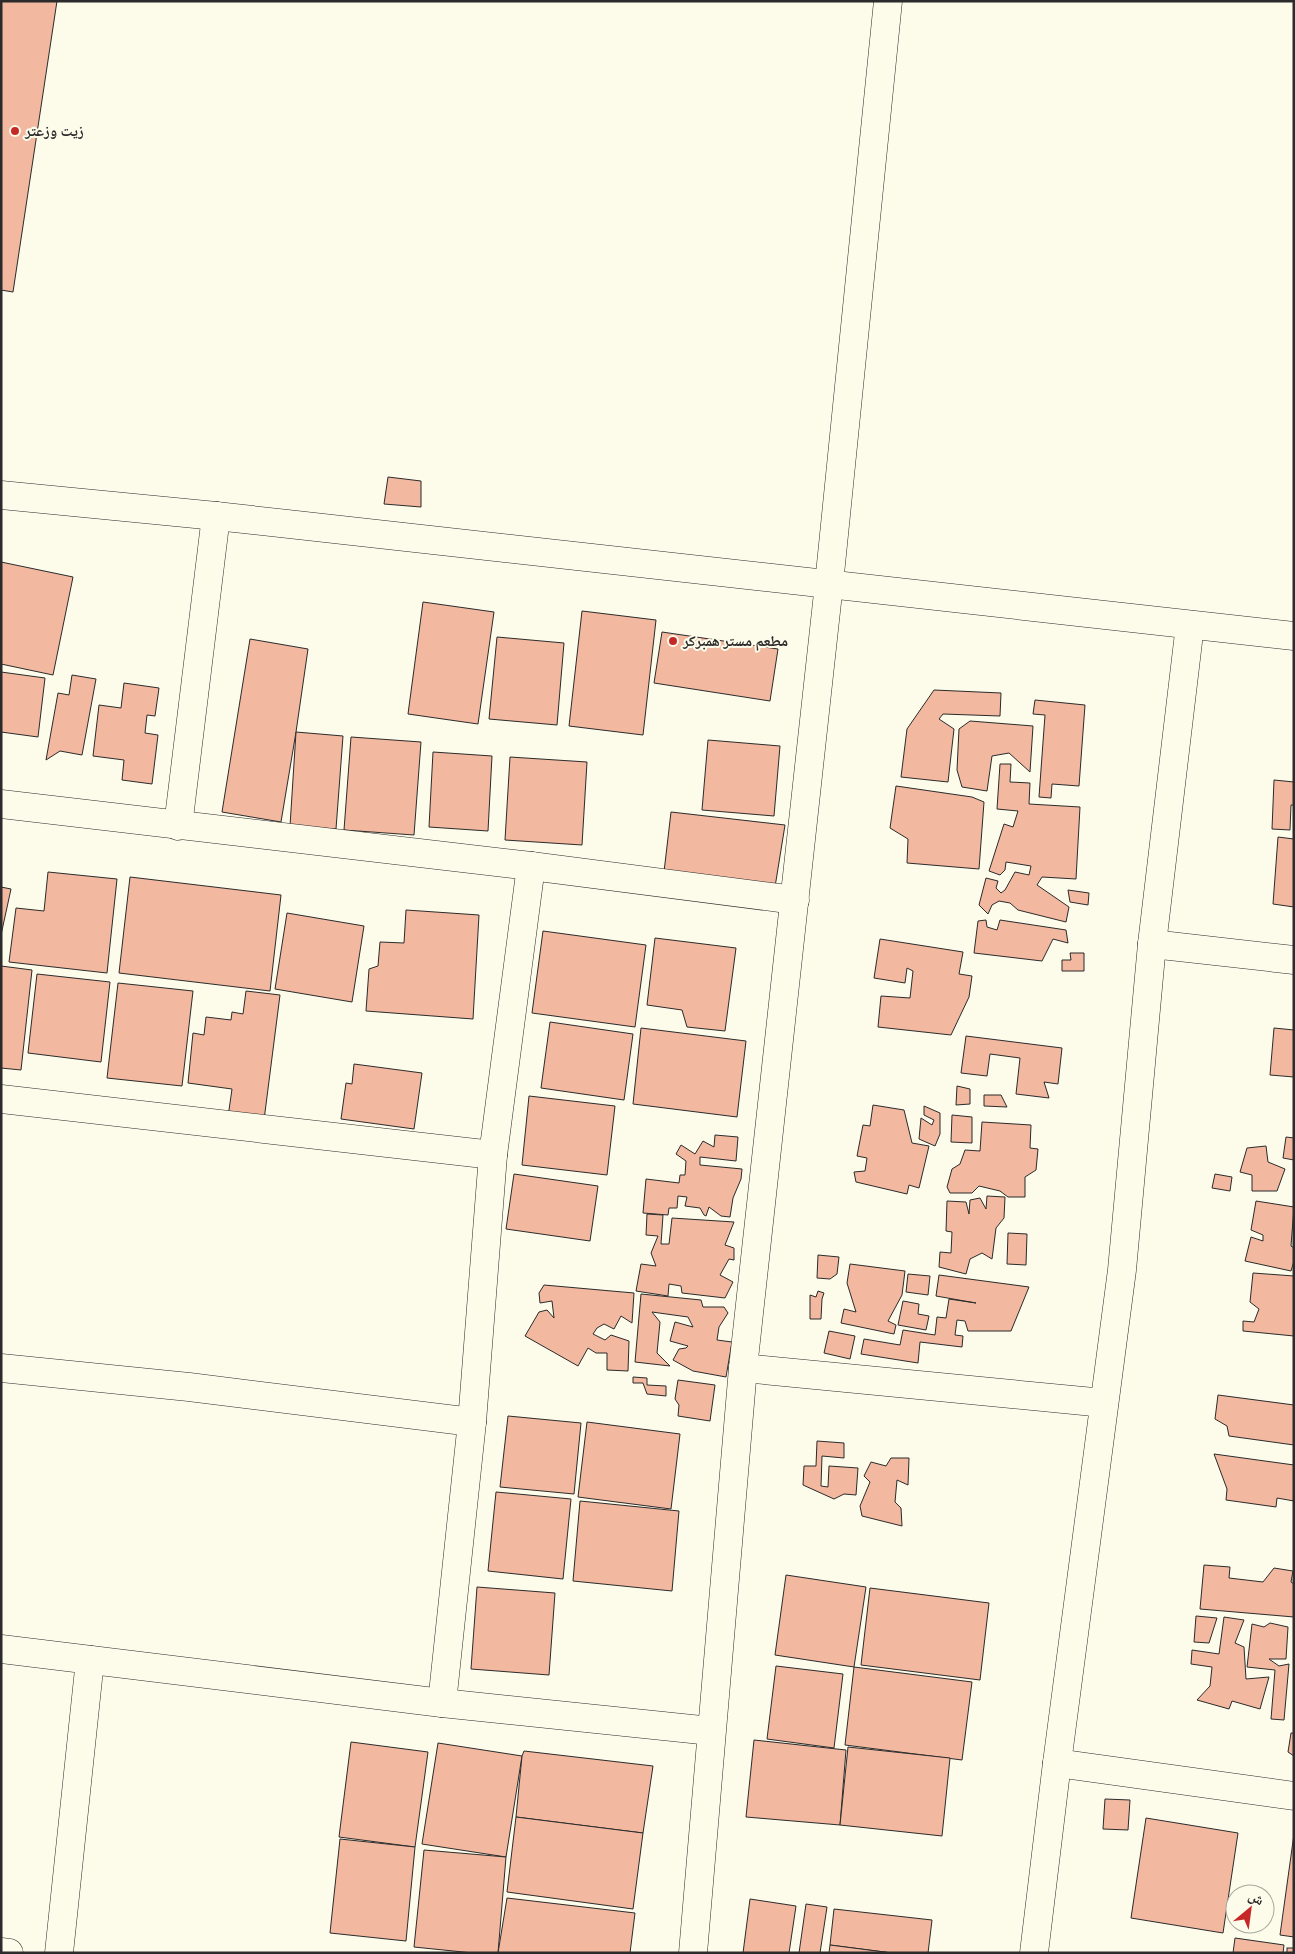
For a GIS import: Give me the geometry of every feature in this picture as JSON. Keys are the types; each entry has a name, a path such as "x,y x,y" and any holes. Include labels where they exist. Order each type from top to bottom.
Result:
{"street":[{"path":"693,1953 743,1368 829,584 888,1"},
{"path":"1,495 216,516 1294,636"},
{"path":"178,826 216,516"},
{"path":"1034,1953 1122,1270 1152,944 1190,624"},
{"path":"1,804 531,866 795,900"},
{"path":"442,1703 472,1422 493,1155 531,866"},
{"path":"1152,944 1294,960"},
{"path":"1,1100 493,1155"},
{"path":"1,1368 189,1387 472,1422"},
{"path":"743,1368 1104,1403"},
{"path":"1,1649 442,1703 711,1731"},
{"path":"59,1953 90,1660"},
{"path":"1057,1763 1294,1796"},
{"path":"1,1952 10,1953"}],"building":[{"path":"1,1 57,1 13,292 1,290"},
{"path":"388,477 421,481 421,507 384,504"},
{"path":"1,562 73,577 53,675 1,664"},
{"path":"423,602 494,612 478,724 408,714"},
{"path":"582,611 656,620 643,735 569,726"},
{"path":"662,632 778,649 770,701 654,683"},
{"path":"497,637 564,643 557,725 489,719"},
{"path":"250,639 308,649 281,822 222,812"},
{"path":"1,672 45,678 38,737 1,732"},
{"path":"72,675 96,679 82,755 60,751 46,760 58,693 69,695"},
{"path":"124,683 159,688 155,716 147,715 145,733 158,735 152,784 122,780 124,760 93,756 99,705 121,708"},
{"path":"934,690 1001,693 1000,716 943,714 939,719 954,729 948,782 901,777 907,729"},
{"path":"1035,700 1085,705 1079,786 1052,784 1051,798 1039,797 1045,715 1033,714"},
{"path":"970,721 1033,726 1030,772 1009,753 992,756 987,791 962,787 957,770 959,729"},
{"path":"296,732 343,736 336,829 290,826"},
{"path":"351,737 421,742 414,835 344,830"},
{"path":"708,740 780,746 774,816 702,810"},
{"path":"433,752 492,756 488,831 429,827"},
{"path":"510,757 587,762 582,845 505,840"},
{"path":"1000,764 1011,764 1010,782 1030,783 1029,804 1080,807 1076,879 1042,877 1037,885 1069,907 1066,922 1018,910 1010,903 999,901 992,905 988,914 979,905 986,878 998,881 996,888 1001,893 1005,890 1015,872 1029,875 1031,866 1006,862 1005,870 1000,875 989,871 1004,824 1013,827 1018,811 997,809"},
{"path":"1274,780 1294,782 1294,805 1291,805 1290,830 1272,829"},
{"path":"896,786 972,797 984,802 979,869 907,863 908,839 890,828"},
{"path":"671,812 785,825 775,887 664,872"},
{"path":"1278,837 1294,839 1294,907 1273,904"},
{"path":"48,872 117,879 107,973 9,962 16,908 44,911"},
{"path":"130,877 281,895 270,991 119,973"},
{"path":"1,887 11,889 1,935"},
{"path":"1068,890 1089,893 1088,905 1070,902"},
{"path":"406,910 479,915 473,1019 366,1011 369,969 378,966 380,942 404,943"},
{"path":"287,913 364,926 352,1002 275,989"},
{"path":"986,920 987,927 997,930 1000,920 1066,930 1068,943 1053,939 1042,961 974,953 978,921"},
{"path":"543,931 646,945 635,1027 532,1013"},
{"path":"655,938 736,948 725,1031 687,1027 682,1010 647,1005"},
{"path":"880,939 963,952 959,974 972,976 969,997 951,1035 878,1027 881,996 910,998 913,971 907,968 905,983 874,978"},
{"path":"1070,953 1084,953 1084,971 1062,971 1062,960 1071,960"},
{"path":"1,966 32,970 21,1070 1,1068"},
{"path":"37,974 110,982 101,1062 28,1053"},
{"path":"118,983 193,991 182,1086 107,1078"},
{"path":"246,991 280,995 263,1128 227,1124 232,1089 188,1083 193,1033 204,1035 206,1017 231,1020 232,1012 243,1014"},
{"path":"550,1022 633,1034 624,1100 541,1088"},
{"path":"641,1028 746,1041 737,1117 633,1104"},
{"path":"1274,1028 1294,1030 1294,1077 1270,1075"},
{"path":"966,1036 1062,1048 1058,1084 1044,1082 1049,1098 1016,1094 1020,1058 990,1054 987,1076 961,1073"},
{"path":"354,1064 422,1073 414,1129 341,1119 346,1083 352,1084"},
{"path":"957,1086 970,1089 970,1104 956,1105"},
{"path":"984,1095 1001,1095 1007,1107 984,1106"},
{"path":"529,1096 615,1106 607,1175 522,1165"},
{"path":"873,1105 904,1110 912,1143 929,1146 919,1188 909,1185 907,1194 856,1182 854,1172 865,1171 867,1158 857,1156 863,1125 870,1126"},
{"path":"924,1106 940,1113 940,1134 935,1146 919,1139 921,1118 932,1125 934,1120 924,1115"},
{"path":"952,1115 972,1117 972,1143 951,1142"},
{"path":"982,1122 1031,1125 1030,1148 1038,1149 1036,1170 1025,1177 1025,1197 1008,1197 1000,1191 979,1186 972,1193 950,1193 947,1187 952,1169 960,1164 965,1150 980,1151"},
{"path":"715,1135 738,1137 736,1161 700,1157 700,1165 742,1169 741,1179 733,1198 730,1217 721,1216 709,1207 706,1216 700,1208 685,1206 687,1197 678,1196 677,1208 669,1208 668,1215 643,1213 646,1179 679,1183 680,1175 685,1175 686,1161 676,1154 681,1145 695,1154 703,1141 714,1147"},
{"path":"1286,1137 1294,1138 1294,1160 1283,1158"},
{"path":"1266,1146 1268,1162 1285,1169 1277,1191 1252,1191 1252,1175 1240,1172 1247,1148"},
{"path":"514,1174 598,1186 590,1241 506,1229"},
{"path":"1215,1174 1232,1177 1230,1191 1212,1188"},
{"path":"987,1196 1005,1197 1004,1218 996,1228 992,1259 982,1253 970,1259 966,1274 939,1267 940,1252 951,1253 952,1232 946,1231 947,1201 966,1202 969,1214 970,1200 980,1198 986,1209"},
{"path":"1256,1201 1294,1207 1291,1246 1294,1248 1294,1261 1291,1271 1245,1261 1251,1237 1263,1241 1263,1235 1251,1230"},
{"path":"647,1214 663,1215 661,1244 669,1244 672,1218 734,1222 725,1245 734,1248 734,1260 729,1259 720,1275 733,1282 725,1298 682,1293 681,1286 669,1284 668,1296 636,1291 641,1264 656,1266 651,1253 658,1236 646,1235"},
{"path":"1008,1233 1027,1234 1026,1265 1007,1264"},
{"path":"818,1255 839,1257 837,1274 830,1279 817,1278"},
{"path":"850,1264 905,1271 902,1295 888,1321 896,1325 894,1334 841,1323 844,1309 856,1312 847,1283"},
{"path":"1253,1273 1294,1276 1294,1336 1243,1331 1243,1321 1254,1322 1259,1309 1250,1302"},
{"path":"908,1274 930,1276 928,1295 906,1292"},
{"path":"939,1275 1029,1287 1011,1331 968,1331 965,1321 957,1320 955,1335 963,1336 962,1347 920,1342 918,1363 861,1354 864,1339 900,1345 903,1330 935,1335 937,1317 946,1318 949,1299 976,1303 936,1296"},
{"path":"544,1285 634,1293 632,1323 621,1316 614,1329 604,1324 597,1328 593,1334 605,1340 611,1335 629,1341 628,1371 607,1370 607,1353 596,1353 588,1348 578,1366 525,1336 539,1312 547,1310 554,1318 552,1301 540,1303 539,1293"},
{"path":"818,1291 824,1293 821,1319 810,1319 810,1295 816,1297"},
{"path":"641,1294 701,1300 703,1307 724,1307 728,1313 719,1327 717,1340 732,1342 726,1377 693,1371 673,1360 679,1349 688,1346 670,1341 675,1322 693,1327 688,1317 652,1312 660,1322 657,1353 670,1366 635,1362"},
{"path":"903,1301 919,1304 918,1314 929,1316 926,1330 898,1325"},
{"path":"829,1331 855,1336 850,1359 824,1353"},
{"path":"633,1377 647,1378 647,1385 666,1386 666,1396 647,1394 643,1383 633,1383"},
{"path":"678,1380 715,1385 710,1421 678,1416 679,1405 675,1399"},
{"path":"1218,1395 1294,1405 1294,1445 1229,1436 1227,1426 1215,1419"},
{"path":"508,1416 581,1423 574,1494 500,1487"},
{"path":"587,1422 680,1434 671,1509 578,1497"},
{"path":"817,1441 844,1443 844,1458 822,1456 821,1486 828,1487 829,1466 858,1468 856,1495 844,1494 834,1499 803,1485 804,1466 816,1466"},
{"path":"1214,1454 1294,1465 1294,1501 1277,1498 1276,1507 1226,1500 1227,1489"},
{"path":"891,1458 909,1458 908,1485 897,1480 895,1502 901,1508 902,1526 862,1516 860,1506 870,1482 864,1476 871,1462 886,1466"},
{"path":"496,1492 571,1499 563,1579 488,1571"},
{"path":"580,1501 679,1511 672,1591 573,1581"},
{"path":"1204,1565 1230,1567 1229,1578 1263,1582 1274,1568 1293,1571 1291,1582 1294,1584 1294,1617 1200,1609"},
{"path":"786,1575 866,1587 854,1667 775,1655"},
{"path":"477,1587 555,1593 549,1675 471,1669"},
{"path":"870,1588 989,1603 980,1680 861,1665"},
{"path":"1196,1616 1217,1618 1209,1643 1194,1642"},
{"path":"1224,1617 1244,1620 1235,1643 1244,1647 1246,1679 1269,1677 1260,1709 1232,1701 1229,1709 1197,1700 1210,1686 1212,1667 1191,1664 1192,1650 1219,1654"},
{"path":"1270,1623 1288,1627 1286,1659 1269,1659 1279,1666 1289,1664 1284,1720 1271,1719 1275,1670 1247,1667 1252,1624 1264,1627"},
{"path":"776,1666 843,1674 834,1748 767,1739"},
{"path":"854,1667 972,1682 962,1760 845,1745"},
{"path":"1291,1733 1294,1733 1294,1756 1288,1752"},
{"path":"754,1740 846,1750 840,1825 746,1817"},
{"path":"351,1742 428,1752 415,1847 339,1837"},
{"path":"438,1743 522,1756 506,1857 422,1844"},
{"path":"848,1747 950,1758 942,1836 840,1825"},
{"path":"524,1751 653,1766 643,1833 516,1817"},
{"path":"1105,1799 1130,1800 1128,1830 1103,1829"},
{"path":"516,1817 643,1833 633,1909 507,1892"},
{"path":"1146,1818 1238,1833 1230,1884 1225,1884 1223,1933 1131,1918"},
{"path":"1294,1834 1294,1937 1280,1935"},
{"path":"340,1839 415,1847 406,1941 330,1933"},
{"path":"424,1850 506,1857 498,1953 473,1953 414,1947"},
{"path":"507,1898 635,1913 630,1953 498,1953"},
{"path":"750,1899 796,1906 789,1953 743,1953"},
{"path":"806,1904 827,1907 820,1953 799,1953"},
{"path":"834,1909 932,1920 928,1953 892,1953 830,1945"},
{"path":"1235,1938 1284,1945 1283,1953 1233,1953"},
{"path":"830,1945 892,1953 829,1953"},
{"path":"1287,1948 1294,1948 1294,1953 1287,1953"}],"place":[{"name":"زيت وزعتر","path":"15,131"},
{"name":"مطعم مستر همبركر","path":"673,641"}]}
